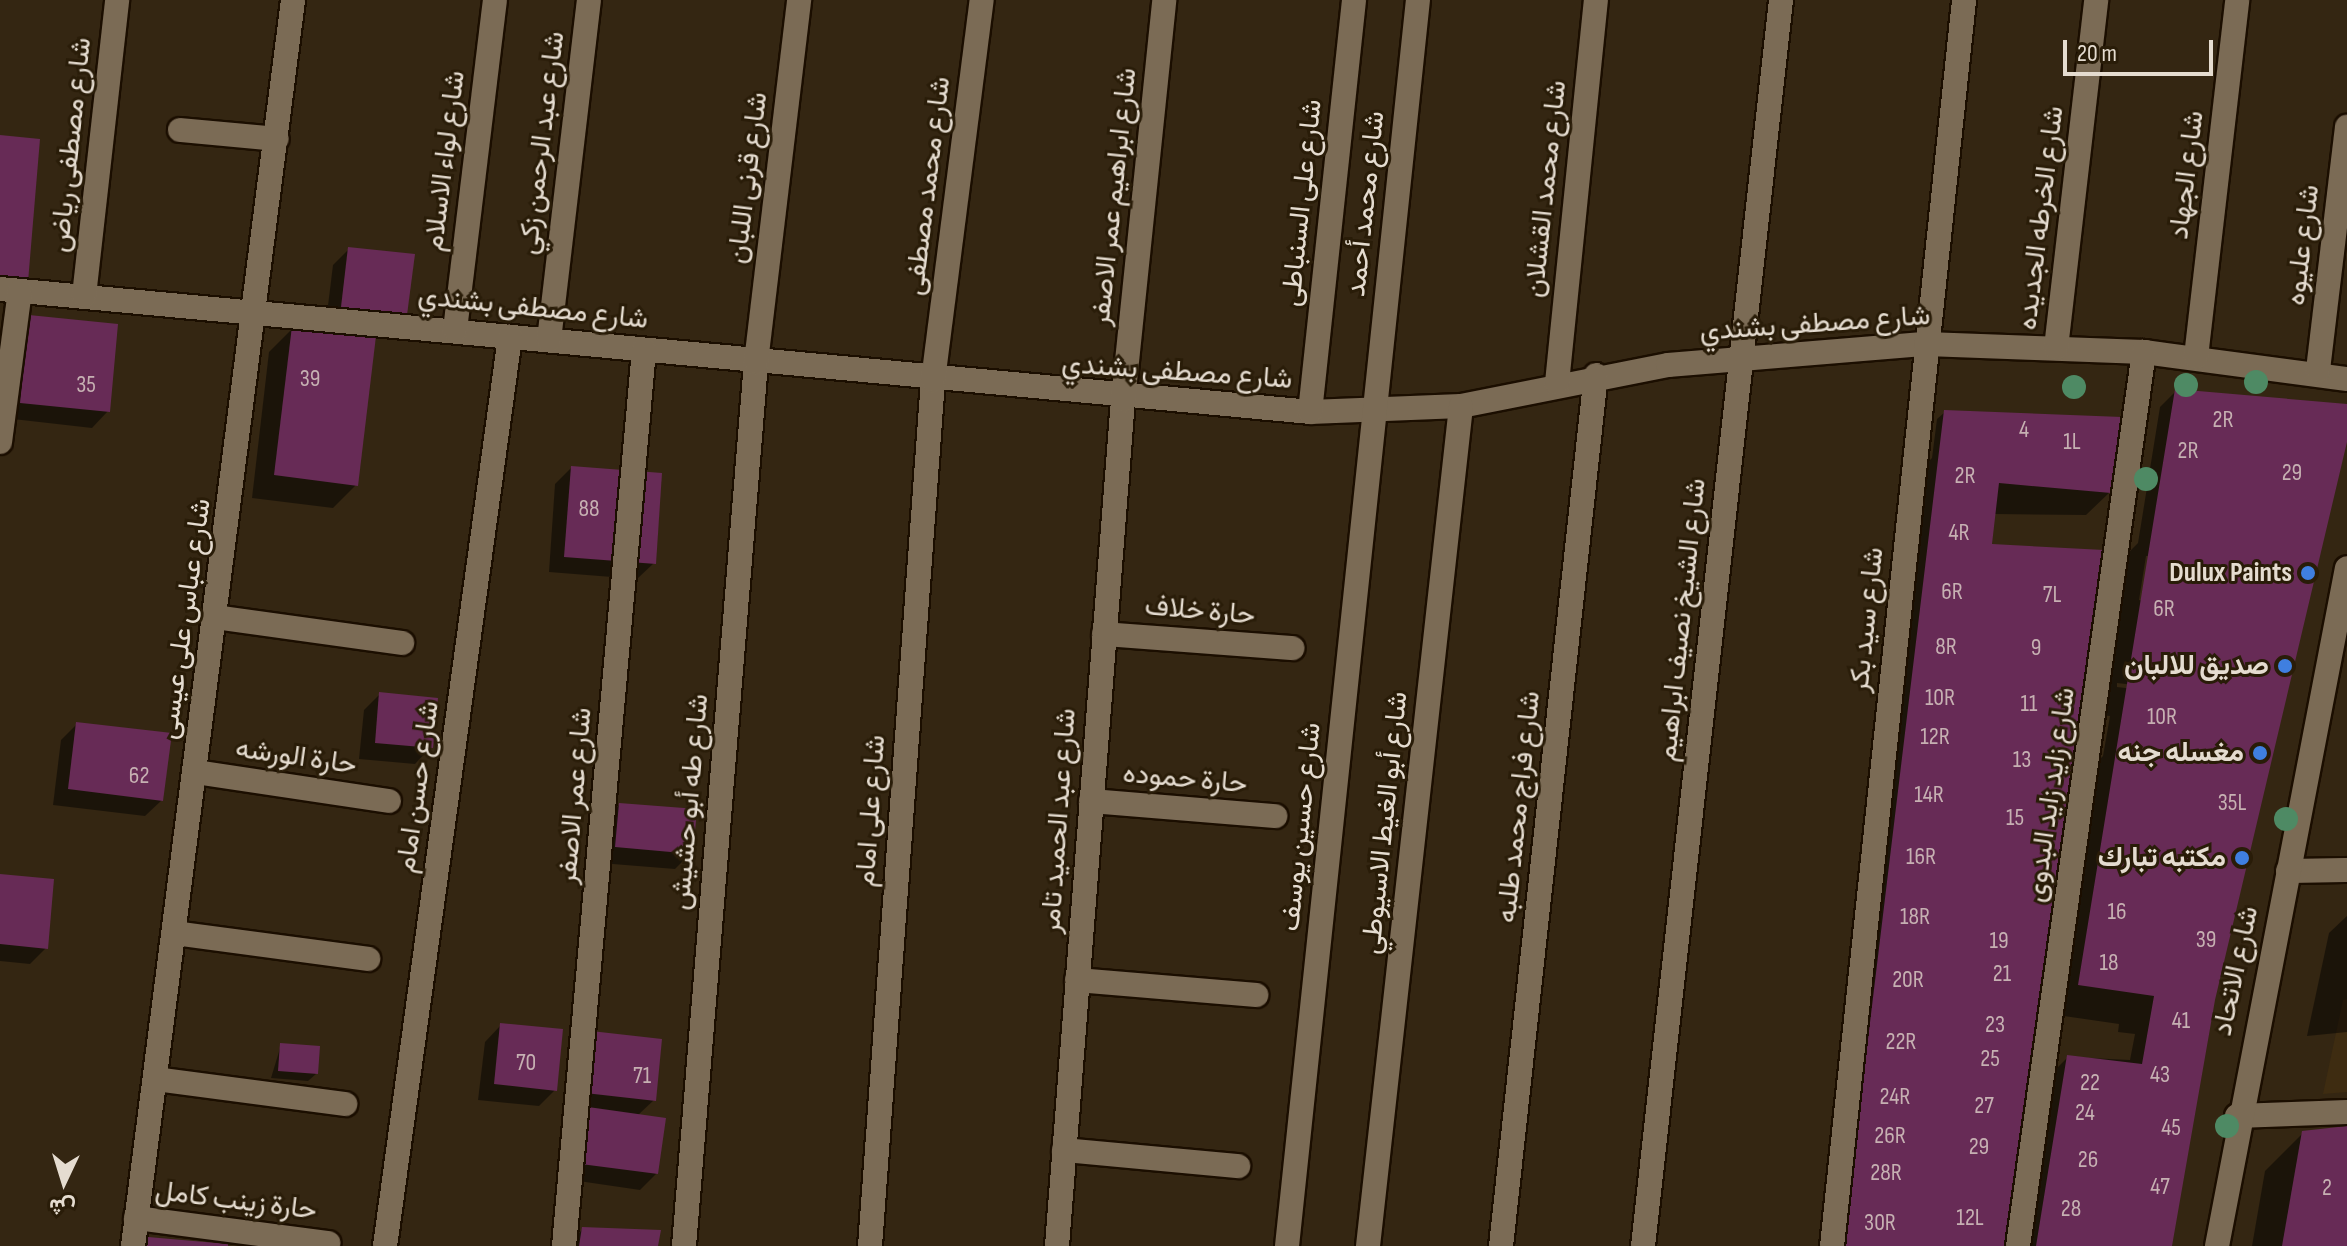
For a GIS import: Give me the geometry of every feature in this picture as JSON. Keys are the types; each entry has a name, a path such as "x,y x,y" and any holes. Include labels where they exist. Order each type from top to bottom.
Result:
{"street":[{"name":"شارع مصطفى رياض","path":"84,296 117,0"},
{"name":"شارع عباس على عيسى","path":"133,1246 256,310 293,0"},
{"name":"شارع لواء الاسلام","path":"455,330 495,0"},
{"name":"شارع عبد الرحمن زكي","path":"549,340 589,0"},
{"name":"شارع قرنى اللبان","path":"756,362 799,0"},
{"name":"شارع محمد مصطفى","path":"933,380 982,0"},
{"name":"شارع ابراهيم عمر الاصفر","path":"1123,400 1164,0"},
{"name":"شارع على السنباطى","path":"1310,412 1354,0"},
{"name":"شارع محمد أحمد","path":"1374,414 1418,0"},
{"name":"شارع محمد القشلان","path":"1557,383 1596,0"},
{"name":"شارع الشيخ نصيف ابراهيم","path":"1643,1246 1781,0"},
{"name":"شارع سيد بكر","path":"1832,1246 1964,0"},
{"name":"شارع الخرطه الجديده","path":"2056,348 2096,0"},
{"name":"شارع الجهاد","path":"2196,357 2237,0"},
{"name":"شارع عليوه","path":"2318,370 2347,127"},
{"path":"180,130 277,139"},
{"name":"شارع مصطفى بشندي","path":"10,290 256,310 1123,400 1310,412 1374,414 1461,406 1596,375 1741,356 1926,344 2144,352 2318,370 2347,379"},
{"path":"0,442 10,290"},
{"name":"شارع حسن امام","path":"385,1246 510,337"},
{"name":"شارع عمر الاصفر","path":"564,1246 644,350"},
{"name":"شارع زايد زايد البدوى","path":"2018,1246 2144,352"},
{"name":"شارع طه أبو حشيش","path":"684,1246 756,362"},
{"name":"شارع فراج محمد طلبه","path":"1501,1246 1596,375"},
{"name":"شارع على امام","path":"870,1246 933,380"},
{"name":"شارع عبد الحميد تامر","path":"1057,1246 1123,400"},
{"name":"شارع أبو الغيط الاسيوطي","path":"1368,1246 1461,406"},
{"name":"شارع حسين يوسف","path":"1287,1246 1374,414"},
{"name":"شارع الاتحاد","path":"2217,1246 2237,1116 2339,641 2347,568"},
{"path":"215,617 402,643"},
{"name":"حارة خلاف","path":"1104,634 1292,648"},
{"name":"حارة الورشه","path":"195,772 389,801"},
{"name":"حارة حموده","path":"1091,801 1275,816"},
{"path":"2288,871 2347,870"},
{"path":"174,933 368,959"},
{"path":"1077,980 1256,995"},
{"path":"155,1079 345,1104"},
{"path":"2237,1116 2347,1112"},
{"path":"1064,1150 1238,1166"},
{"name":"حارة زينب كامل","path":"136,1218 328,1243"}],"shaded area":[{"path":"2347,999 2347,1092 2323,1094 2343,1000"}],"building":[{"path":"0,135 40,139 28,282 0,280"},
{"path":"348,247 415,254 407,315 341,307"},
{"path":"29,315 118,324 110,412 20,403"},
{"path":"292,326 376,336 358,486 274,475"},
{"path":"2175,389 2347,404 2347,442 2215,1000 2172,1246 2036,1246 2067,1055 2142,1064 2154,996 2078,985"},
{"path":"1944,410 2122,417 2111,493 1999,483 1992,544 2104,550 2009,1246 1843,1246"},
{"path":"571,466 662,473 656,564 564,557"},
{"path":"379,692 438,698 433,748 375,743"},
{"path":"76,722 172,733 163,801 68,789"},
{"path":"619,803 697,809 693,854 615,847"},
{"path":"0,874 54,879 48,949 0,944"},
{"path":"500,1023 563,1029 557,1091 494,1084"},
{"path":"591,1031 662,1039 656,1101 585,1093"},
{"path":"280,1043 320,1046 318,1074 278,1071"},
{"path":"581,1106 666,1118 658,1174 573,1163"},
{"path":"2347,1126 2347,1246 2282,1246 2302,1131"},
{"path":"582,1227 661,1230 658,1246 579,1246"},
{"path":"148,1237 228,1244 228,1246 147,1246"}],"place":[{"name":"Dulux Paints","path":"2308,573"},
{"name":"صديق للالبان","path":"2285,666"},
{"name":"مغسله جنه","path":"2260,753"},
{"name":"مكتبه تبارك","path":"2242,858"}]}
